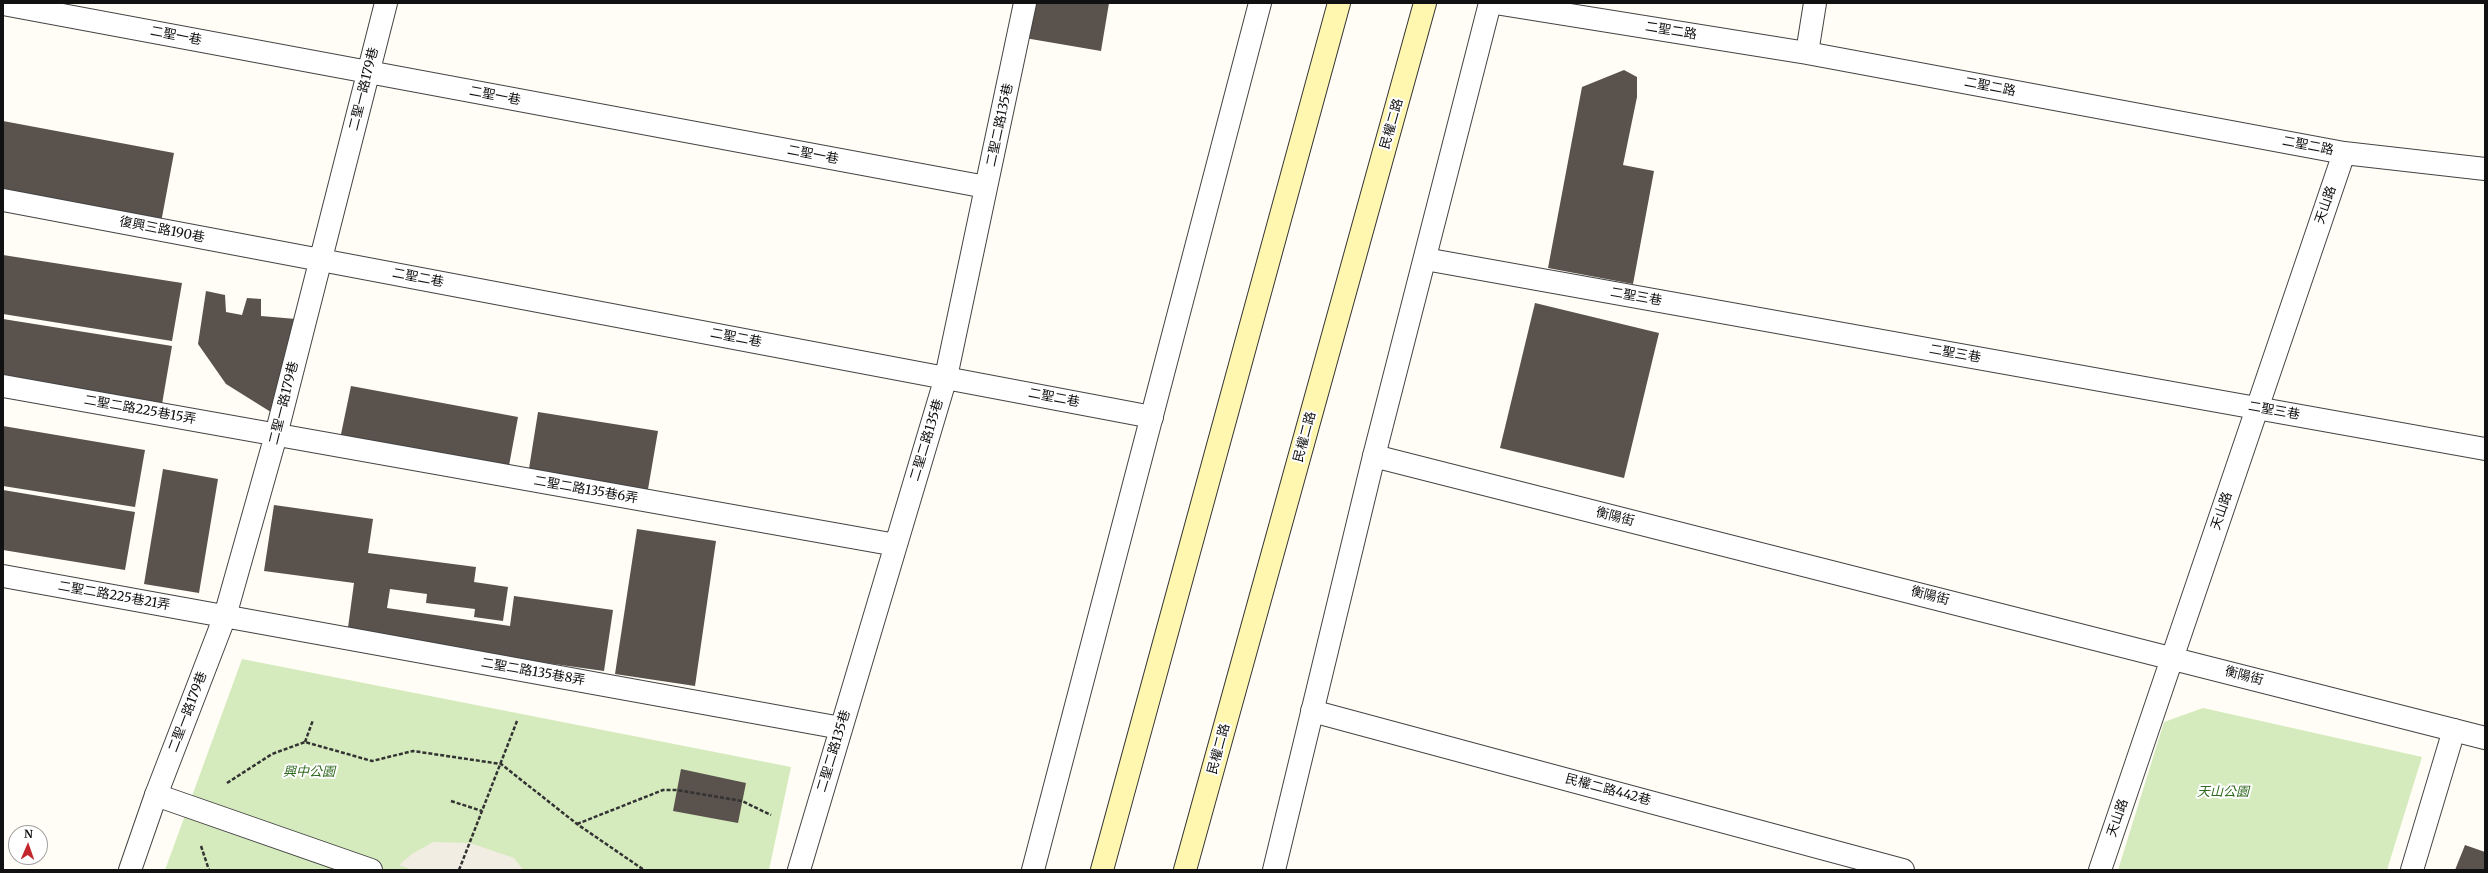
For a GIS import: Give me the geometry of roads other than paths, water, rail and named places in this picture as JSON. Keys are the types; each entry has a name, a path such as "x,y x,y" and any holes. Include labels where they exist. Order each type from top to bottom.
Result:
{"main road":[{"path":"1102,870 1339,3"},
{"name":"民權二路","path":"1185,870 1425,3"}],"street":[{"name":"二聖一路179巷","path":"130,870 156,795 225,616 276,435 386,3"},
{"name":"二聖二路135巷","path":"799,870 946,377 1024,3"},
{"path":"1033,870 1260,3"},
{"path":"1274,870 1374,456 1490,3"},
{"name":"二聖二路","path":"1495,3 1807,53 2344,153 2485,169"},
{"path":"1807,53 1815,3"},
{"name":"二聖一巷","path":"3,4 986,187"},
{"name":"天山路","path":"2100,870 2344,153"},
{"name":"復興三路190巷","path":"3,200 320,260"},
{"name":"二聖三巷","path":"1425,259 2485,449"},
{"name":"二聖二巷","path":"320,260 1152,417"},
{"name":"二聖二路225巷15弄","path":"3,386 276,435"},
{"name":"二聖二路135巷6弄","path":"276,435 896,545"},
{"name":"衡陽街","path":"1374,456 2172,657 2485,738"},
{"name":"二聖二路225巷21弄","path":"3,576 225,616"},
{"name":"二聖二路135巷8弄","path":"225,616 841,728"},
{"name":"民權二路442巷","path":"1312,711 1903,870"},
{"path":"2412,870 2454,730"},
{"path":"156,795 370,870"}],"park label":[{"name":"興中公園","path":"309,772"},
{"name":"天山公園","path":"2223,792"}]}
